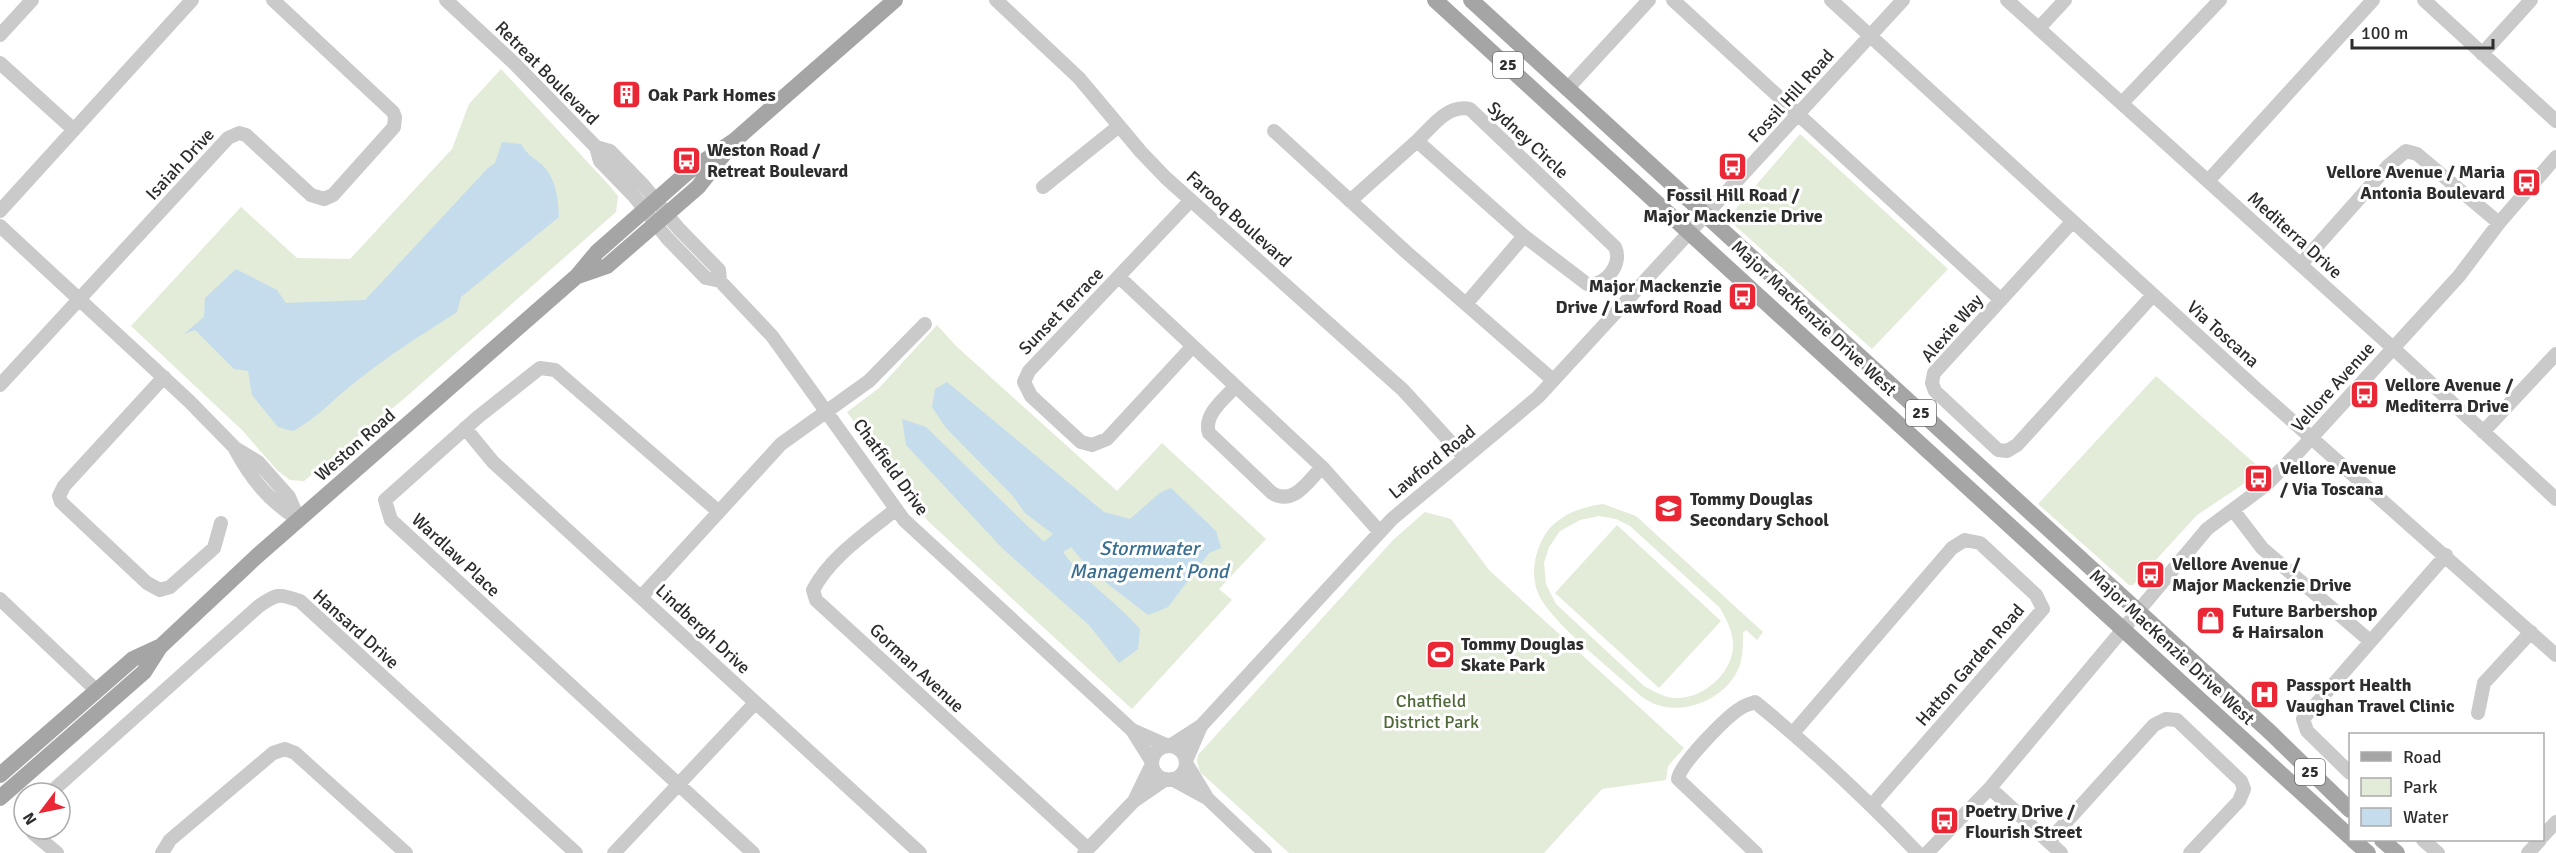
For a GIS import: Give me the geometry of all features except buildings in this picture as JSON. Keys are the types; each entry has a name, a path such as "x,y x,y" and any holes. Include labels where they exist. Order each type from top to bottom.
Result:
{"main road":[{"name":"Weston Road","path":"0,798 144,672 160,647 299,520 577,276 597,252 698,187 734,141 895,0"},
{"name":"Major MacKenzie Drive West","path":"1435,0 2349,835"},
{"name":"Major MacKenzie Drive West","path":"1471,0 1573,83 1705,215 2349,809"},
{"name":"Weston Road","path":"0,775 133,659 160,647"},
{"name":"Major MacKenzie Drive West","path":"2355,841 2368,853"},
{"path":"2383,841 2397,853"}],"street":[{"path":"0,35 32,0"},
{"path":"0,211 72,129 192,0"},
{"name":"Isaiah Drive","path":"79,299 233,135 246,135 311,195 324,199 333,195 394,127 393,112 273,0"},
{"name":"Retreat Boulevard","path":"446,0 514,63 596,147 610,151 656,212"},
{"name":"Farooq Boulevard","path":"996,0 1079,78 1141,152 1191,200 1404,390 1465,458"},
{"path":"1573,83 1649,0"},
{"path":"1673,0 2001,300"},
{"name":"Via Toscana","path":"1831,0 2072,222 2556,655"},
{"name":"Fossil Hill Road","path":"1690,231 1903,0"},
{"name":"Mediterra Drive","path":"2007,0 2301,264 2556,499"},
{"path":"2039,28 2065,0"},
{"path":"2122,103 2220,0"},
{"path":"2208,181 2373,0"},
{"path":"2424,0 2556,121"},
{"path":"2482,54 2531,0"},
{"path":"0,63 72,129"},
{"name":"Sydney Circle","path":"1459,107 1470,110 1616,247 1618,261 1603,280 1593,285 1587,284 1524,236 1417,141 1449,111 1459,107"},
{"path":"1043,187 1119,126"},
{"path":"1274,131 1553,381"},
{"path":"1350,201 1417,141"},
{"path":"2301,264 2392,161 2406,151 2417,154 2499,223"},
{"name":"Vellore Avenue","path":"1927,853 1990,788 2207,530 2273,478 2312,437 2459,276 2499,223 2556,157"},
{"name":"Sunset Terrace","path":"1191,200 1029,371 1024,382 1031,396 1081,442 1092,445 1107,439 1191,347"},
{"name":"Chatfield Drive","path":"656,212 706,278 720,281 772,336 896,509 921,538 1132,730 1152,763"},
{"name":"Alexie Way","path":"2072,222 1934,374 1932,383 1935,391 1998,450 2007,451 2018,445 2153,295"},
{"path":"0,226 164,377 235,448 258,462 290,497 299,520"},
{"name":"Lawford Road","path":"1169,746 1201,726 1379,531 1518,414 1553,381 1690,231"},
{"path":"1466,304 1524,236"},
{"path":"1119,277 1191,347 1322,467 1379,531"},
{"path":"0,386 79,299"},
{"path":"641,597 781,444 870,381 925,324"},
{"path":"2483,432 2556,354"},
{"name":"Wardlaw Place","path":"719,513 555,370 540,368 465,428 385,500 390,520 753,853"},
{"path":"164,377 64,486 59,496 61,502 147,583 160,590 170,587 214,548 221,523"},
{"path":"1235,387 1209,416 1207,428 1209,433 1272,494 1283,498 1293,496 1322,467"},
{"name":"Lindbergh Drive","path":"465,428 493,462 920,853"},
{"name":"Gorman Avenue","path":"896,509 855,540 837,560 813,590 816,600 1086,851"},
{"path":"2233,510 2262,549 2370,641"},
{"name":"Hatton Garden Road","path":"1792,733 1952,548 1965,540 1980,543 2036,595 2043,609 1872,805"},
{"path":"2349,771 2307,731 2303,720 2446,555"},
{"name":"Hansard Drive","path":"63,781 259,606 274,596 285,595 300,601 576,853"},
{"path":"0,599 97,690"},
{"path":"2478,713 2484,683 2531,632"},
{"path":"1756,853 1678,779 1684,765 1743,706 1755,702 1872,805 1918,853"},
{"path":"614,853 756,703"},
{"path":"2049,841 2154,725 2166,719 2177,720 2241,781 2244,789 2239,801 2190,853"},
{"name":"Lawford Road","path":"1186,762 1201,726"},
{"name":"Chatfield Drive","path":"1132,730 1169,746"},
{"path":"1134,801 1157,751 1169,746 1180,750 1207,798 1265,853"},
{"path":"162,853 170,840 273,753 285,749 295,753 406,853"},
{"path":"1086,851 1134,801 1182,773 1186,762"},
{"path":"1152,763 1157,775 1207,798"},
{"path":"1990,788 2061,853"},
{"path":"2544,835 2556,822"},
{"path":"44,841 57,853"},
{"path":"2424,841 2438,853"},
{"path":"2528,853 2538,841"}],"green space":[{"path":"501,69 618,196 616,212 406,397 304,481 290,480 278,471 242,430 131,326 241,207 297,258 350,259 452,149 469,104"},
{"path":"1800,134 1948,269 1872,349 1731,222 1734,211"},
{"path":"937,325 956,346 1117,491 1162,443 1266,539 1219,589 1232,600 1132,709 929,522 901,488 847,412 879,388"},
{"path":"2156,376 2261,469 2242,485 2197,515 2133,585 2129,585 2038,504"},
{"path":"1603,504 1636,516 1763,632 1757,640 1746,630 1743,633 1742,658 1736,673 1720,692 1708,700 1696,705 1670,708 1648,701 1585,647 1545,605 1538,593 1534,573 1535,559 1542,540 1560,519 1594,505","holes":["1599,516 1616,519 1630,526 1720,608 1727,622 1733,648 1727,667 1713,684 1694,695 1674,698 1658,694 1644,686 1556,604 1546,584 1544,563 1549,547 1560,531 1580,520"]},
{"name":"Chatfield District Park","path":"1425,512 1451,519 1489,570 1684,748 1668,766 1666,780 1602,789 1544,853 1289,853 1200,772 1198,755 1394,539"},
{"path":"1617,525 1721,621 1659,688 1555,593"}],"water":[{"path":"502,142 521,144 528,154 546,169 555,188 559,217 461,297 457,312 382,362 302,426 293,431 278,427 252,395 248,371 234,369 195,330 184,334 204,317 205,298 236,269 277,290 286,303 365,300 495,163"},
{"name":"Stormwater Management Pond","path":"947,382 1104,512 1130,519 1161,492 1171,488 1216,531 1221,548 1209,553 1168,607 1148,615 1091,571 1071,547 1063,552 1081,573 1140,629 1138,649 1119,663 1089,625 1003,549 906,445 902,419 926,427 1044,542 1053,534 1025,513 1012,495 946,428 932,407 935,389"}],"place":[{"name":"Oak Park Homes","path":"627,95"},
{"name":"Weston Road / Retreat Boulevard","path":"686,160"},
{"name":"Fossil Hill Road / Major Mackenzie Drive","path":"1733,166"},
{"name":"Vellore Avenue / Maria Antonia Boulevard","path":"2526,182"},
{"name":"Major Mackenzie Drive / Lawford Road","path":"1743,296"},
{"name":"Vellore Avenue / Mediterra Drive","path":"2364,395"},
{"name":"Vellore Avenue / Via Toscana","path":"2259,478"},
{"name":"Tommy Douglas Secondary School","path":"1669,509"},
{"name":"Vellore Avenue / Major Mackenzie Drive","path":"2151,574"},
{"name":"Future Barbershop & Hairsalon","path":"2211,621"},
{"name":"Tommy Douglas Skate Park","path":"1440,654"},
{"name":"Passport Health Vaughan Travel Clinic","path":"2265,695"},
{"name":"Poetry Drive / Flourish Street","path":"1944,821"}]}
